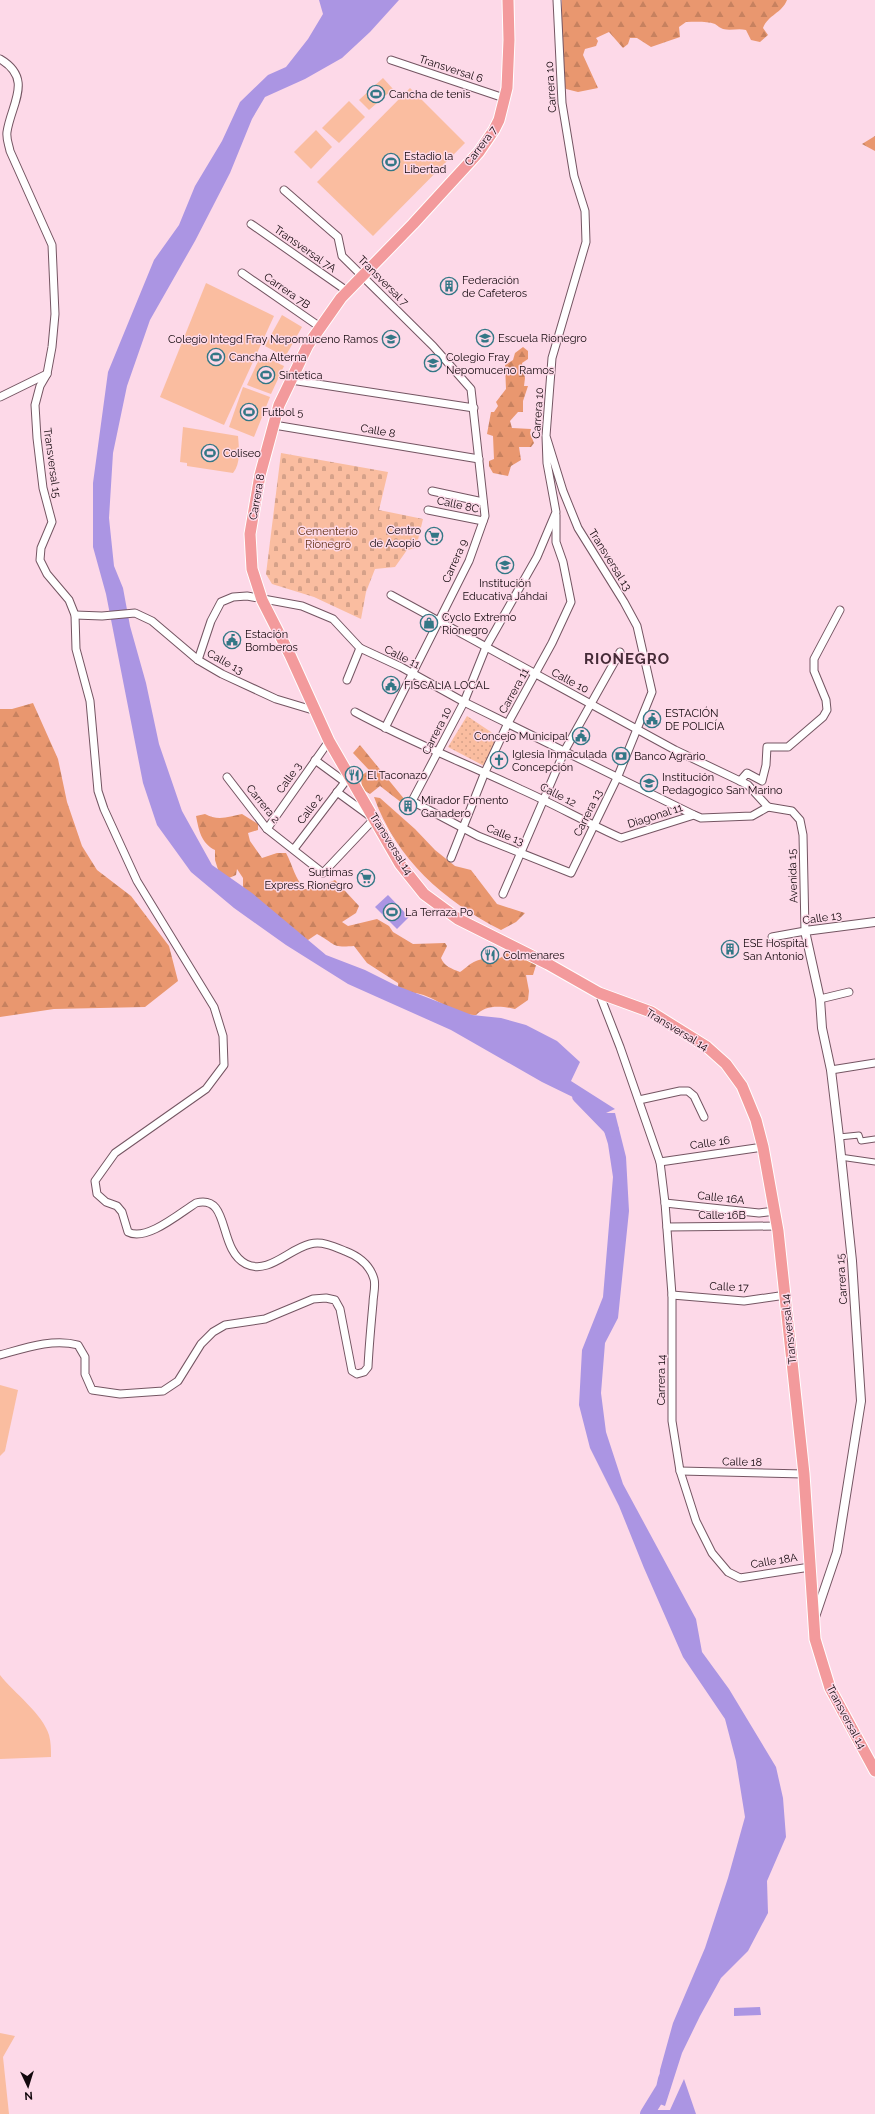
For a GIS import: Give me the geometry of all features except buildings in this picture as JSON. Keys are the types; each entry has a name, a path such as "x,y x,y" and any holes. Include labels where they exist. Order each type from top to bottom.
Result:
{"highway":[{"name":"Carrera 7","path":"362,276 413,224 479,152 500,120 504,98 509,40 508,0"},
{"name":"Carrera 8","path":"250,553 250,534 260,475 279,405 308,344 347,291 362,276"},
{"name":"Transversal 14","path":"250,553 252,569 262,600 290,655 329,741 400,864 424,894 458,919 548,964 599,993 651,1012 707,1047 726,1064 742,1086 756,1120 763,1147 775,1211 786,1295 804,1474 813,1624 818,1654 830,1688 875,1771"}],"street":[{"name":"Carrera 10","path":"412,801 464,702 486,647 536,557 556,512 547,463 546,436 552,358 586,242 585,211 574,176 562,103 556,0"},
{"name":"Transversal 15","path":"0,59 14,71 20,84 7,138 10,151 52,246 55,314 47,374 40,386 36,404 36,438 42,488 52,522 41,548 40,560 47,574 69,600 75,615"},
{"name":"Transversal 6","path":"391,60 504,98"},
{"name":"Transversal 7","path":"284,190 338,236 342,256 433,346 471,389"},
{"name":"Transversal 7A","path":"251,224 347,291"},
{"name":"Carrera 7B","path":"242,274 320,327"},
{"path":"0,397 47,374"},
{"path":"291,380 474,408"},
{"name":"Carrera 9","path":"385,728 469,561 485,516 471,389"},
{"name":"Calle 8","path":"274,425 479,459"},
{"name":"Transversal 13","path":"546,436 563,491 578,528 624,602 637,626 652,688 650,696"},
{"path":"432,491 483,502"},
{"name":"Calle 8C","path":"428,510 483,521"},
{"name":"Carrera 11","path":"451,858 485,772 571,602 556,542 556,512"},
{"name":"Calle 10","path":"391,595 535,675 708,767 748,785 768,807"},
{"name":"Calle 11","path":"198,660 211,621 221,602 233,596 247,596 262,600 302,606 333,619 360,648 401,667 464,702 618,776 694,815"},
{"path":"740,781 747,773 762,781 766,765 767,747 788,747 824,717 827,710 814,671 814,659 840,610"},
{"name":"Calle 13","path":"75,615 102,616 135,613 152,621 198,660 222,674 284,702 316,712"},
{"path":"0,1355 32,1346 64,1341 78,1345 84,1357 85,1374 92,1390 120,1394 163,1391 178,1381 189,1366 201,1344 213,1332 225,1325 265,1319 313,1299 326,1298 334,1300 340,1309 352,1371 357,1374 364,1372 368,1367 374,1280 368,1267 361,1260 326,1243 311,1243 298,1248 264,1266 256,1267 245,1263 235,1253 227,1241 221,1215 216,1206 212,1203 203,1201 196,1203 154,1230 138,1235 128,1232 122,1212 117,1206 106,1202 97,1194 95,1181 115,1153 206,1089 224,1065 223,1036 214,1007 137,881 104,809 98,791 90,701 76,649 75,615"},
{"path":"347,680 360,648"},
{"path":"503,894 565,750 620,652"},
{"name":"Carrera 13","path":"571,873 595,827 618,776 650,696"},
{"name":"Calle 12","path":"355,712 385,728 543,799 595,827 621,838"},
{"name":"Calle 3","path":"267,829 329,741"},
{"name":"Calle 2","path":"294,849 345,782 315,760"},
{"name":"Carrera 2","path":"227,777 267,829 323,873 374,818"},
{"path":"337,792 374,818"},
{"name":"Calle 13","path":"412,801 463,829 571,873"},
{"path":"694,815 701,818 752,816 768,807"},
{"name":"Avenida 15","path":"768,807 792,811 800,820 804,863 805,931"},
{"name":"Diagonal 11","path":"621,838 694,815"},
{"name":"Calle 13","path":"772,937 875,922"},
{"name":"Carrera 15","path":"805,931 820,999 822,1028 831,1070 839,1136 852,1261 861,1401 837,1552 813,1624"},
{"path":"820,999 849,992"},
{"name":"Carrera 14","path":"599,993 639,1100 660,1162 665,1203 672,1294 672,1421 680,1471 696,1521 712,1553 728,1572 740,1578"},
{"path":"831,1070 875,1063"},
{"path":"639,1100 680,1091 688,1091 694,1096 704,1117"},
{"path":"839,1136 859,1135 861,1141 875,1139"},
{"name":"Calle 16","path":"660,1162 763,1147"},
{"path":"840,1157 875,1162"},
{"name":"Calle 16A","path":"665,1203 759,1213 775,1211"},
{"name":"Calle 16B","path":"667,1227 777,1226"},
{"name":"Calle 17","path":"672,1294 744,1301 786,1295"},
{"name":"Calle 18","path":"680,1471 804,1474"},
{"name":"Calle 18A","path":"740,1578 810,1567"}],"green space":[{"path":"562,0 787,0 782,8 765,24 763,28 768,35 760,42 751,40 746,30 723,29 715,24 704,22 686,22 679,27 680,37 651,47 637,38 630,38 628,44 623,48 609,32 596,38 598,41 596,46 585,49 583,55 598,88 578,92 566,89 562,81"},
{"name":"Cancha de tenis","path":"383,78 393,89 369,110 359,100"},
{"name":"Estadio la Libertad","path":"410,88 465,143 373,236 317,182"},
{"path":"349,101 365,117 339,143 322,128"},
{"path":"316,130 332,147 311,169 294,152"},
{"path":"875,136 875,151 862,144"},
{"name":"Cancha Alterna","path":"206,283 274,316 224,425 160,397"},
{"path":"282,315 302,327 285,357 265,346"},
{"path":"523,347 528,351 528,359 522,363 525,378 524,386 528,386 523,401 523,412 518,412 510,421 512,428 531,429 530,433 534,443 531,447 519,447 521,460 511,466 508,476 493,473 489,466 489,461 494,459 493,436 487,434 491,412 494,412 498,406 496,402 506,389 505,365 513,360 515,353"},
{"name":"Sintetica","path":"261,355 284,366 271,394 247,385"},
{"name":"Futbol 5","path":"243,387 270,397 254,437 229,427"},
{"name":"Coliseo","path":"183,427 238,436 238,461 236,469 233,473 187,466 187,463 180,462"},
{"name":"Cementerio Rionegro","path":"281,453 388,472 379,510 423,519 416,548 407,550 395,567 375,569 366,592 361,619 314,597 272,584 266,574"},
{"path":"33,703 58,759 67,802 82,846 97,870 131,896 169,946 178,981 145,1007 54,1009 0,1017 0,709 12,709"},
{"path":"467,716 500,738 488,768 448,747"},
{"path":"360,745 405,800 402,803 380,786 370,794 362,789 361,776 369,770 353,753"},
{"path":"374,797 380,798 415,829 435,850 455,866 471,870 497,904 525,913 516,922 501,930 460,906 424,876 409,859 395,840 383,819"},
{"path":"205,814 219,818 242,814 258,824 258,830 248,833 250,841 262,858 277,853 286,853 296,877 305,889 315,889 335,880 359,906 356,913 342,922 348,926 377,919 389,926 393,932 413,944 445,943 447,946 441,958 442,961 449,967 460,972 474,962 484,959 495,960 503,956 508,951 514,958 526,958 537,962 533,975 526,975 529,991 528,1000 515,1009 505,1007 489,1007 480,1011 476,1015 468,1015 453,1010 424,995 416,993 411,999 398,991 398,983 367,963 354,946 337,946 317,934 308,940 297,940 243,887 243,878 237,869 236,875 229,878 220,876 215,860 215,850 207,844 201,836 198,827 196,816"},
{"path":"0,1385 18,1390 5,1451 0,1456"},
{"path":"0,1675 35,1712 46,1727 50,1740 51,1757 0,1759"},
{"path":"0,2033 15,2036 3,2057 9,2114 0,2114"}],"shaded area":[{"path":"319,0 399,0 370,32 342,58 305,79 265,97 252,119 230,173 195,241 150,320 127,386 113,453 109,518 114,566 123,588 130,626 146,683 159,744 182,811 212,865 252,893 326,955 365,970 395,985 472,1015 501,1018 526,1025 557,1041 580,1062 571,1081 615,1109 606,1113 615,1113 626,1157 629,1211 618,1318 605,1343 601,1393 606,1432 623,1484 696,1619 702,1652 729,1689 776,1767 783,1798 786,1837 767,1881 768,1913 748,1951 721,1978 700,2016 682,2053 665,2106 657,2103 660,2070 673,2023 705,1948 728,1878 745,1817 736,1761 725,1719 683,1657 619,1506 590,1448 579,1405 582,1350 603,1297 613,1177 608,1144 599,1115 583,1102 542,1082 451,1030 348,984 286,945 234,908 191,872 157,825 143,783 106,594 93,547 93,483 108,372 154,260 179,225 195,186 222,141 240,102 268,75 286,67 308,39 323,14"},
{"name":"La Terraza Po","path":"388,895 409,917 397,929 375,907"},
{"path":"760,2007 761,2015 734,2016 734,2008"},
{"path":"684,2079 696,2114 653,2114 655,2110 670,2110"}],"waterway":[{"path":"579,1096 612,1130"},
{"path":"647,2114 663,2088 665,2079"}],"place":[{"name":"Cancha de tenis","path":"376,94"},
{"name":"Estadio la Libertad","path":"391,162"},
{"name":"Federación de Cafeteros","path":"449,286"},
{"name":"Escuela Rionegro","path":"485,338"},
{"name":"Colegio Integd Fray Nepomuceno Ramos","path":"391,339"},
{"name":"Cancha Alterna","path":"216,357"},
{"name":"Colegio Fray Nepomuceno Ramos","path":"433,363"},
{"name":"Sintetica","path":"266,375"},
{"name":"Futbol 5","path":"249,412"},
{"name":"Coliseo","path":"210,453"},
{"name":"Centro de Acopio","path":"434,536"},
{"name":"Institución Educativa Jahdai","path":"505,565"},
{"name":"Cyclo Extremo Rionegro","path":"429,623"},
{"name":"Estación Bomberos","path":"232,640"},
{"name":"FISCALIA LOCAL","path":"391,685"},
{"name":"ESTACIÓN DE POLICÍA","path":"652,719"},
{"name":"Concejo Municipal","path":"581,736"},
{"name":"Banco Agrario","path":"621,756"},
{"name":"Iglesia Inmaculada Concepción","path":"499,760"},
{"name":"El Taconazo","path":"354,775"},
{"name":"Institución Pedagogico San Marino","path":"649,783"},
{"name":"Mirador Fomento Ganadero","path":"408,806"},
{"name":"Surtimas Express Rionegro","path":"366,878"},
{"name":"La Terraza Po","path":"392,912"},
{"name":"ESE Hospital San Antonio","path":"730,949"},
{"name":"Colmenares","path":"490,955"}],"district":[{"name":"RIONEGRO","path":"627,659"}]}
